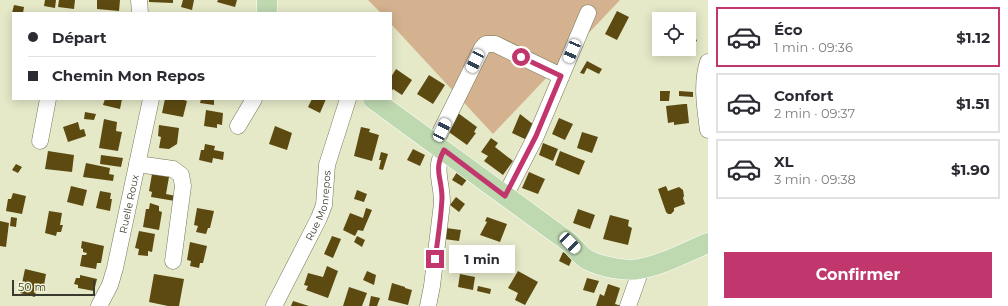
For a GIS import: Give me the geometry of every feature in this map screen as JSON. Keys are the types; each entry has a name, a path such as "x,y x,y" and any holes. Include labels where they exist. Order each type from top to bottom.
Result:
{"main road":[{"path":"267,0 267,12"},
{"path":"374,100 570,243 586,259 601,265 638,270 663,262 708,243"}],"street":[{"path":"139,0 140,12"},
{"path":"505,196 536,136 588,13"},
{"path":"428,306 432,286 442,203 438,166 439,147 482,48 486,44 495,44 561,76"},
{"path":"708,62 705,72 705,106 708,130"},
{"path":"40,141 48,100"},
{"name":"Ruelle Roux","path":"99,306 110,285 115,268 151,100"},
{"path":"238,126 253,100"},
{"name":"Rue Monrepos","path":"274,306 319,218 324,205 327,165 348,100"},
{"path":"137,164 173,169 181,175 183,186 174,261"},
{"path":"628,306 638,278 638,270"}],"shaded area":[{"path":"368,0 620,0 493,134 392,25 392,12 380,12"}],"building":[{"path":"45,0 56,0 55,8 44,6"},
{"path":"59,0 75,0 74,9 58,7"},
{"path":"97,0 120,0 119,11 97,9"},
{"path":"149,0 173,0 173,3 149,2"},
{"path":"183,0 194,0 192,10 181,7"},
{"path":"218,0 237,0 235,7 217,2"},
{"path":"14,5 24,7 23,12 12,12"},
{"path":"617,11 629,17 617,40 605,34"},
{"path":"587,61 602,69 599,74 587,68 584,74 580,73"},
{"path":"396,69 412,80 402,95 393,89 392,90 392,75"},
{"path":"429,75 445,85 433,104 417,94"},
{"path":"660,91 670,91 669,101 660,101"},
{"path":"679,91 693,92 693,97 679,96"},
{"path":"105,100 122,100 120,109 103,105"},
{"path":"165,100 187,101 183,117 162,113"},
{"path":"201,100 214,100 214,105 200,103"},
{"path":"312,100 326,100 320,113 308,107"},
{"path":"687,104 689,123 674,125 674,122 668,123 666,106"},
{"path":"206,110 223,113 222,125 217,124 217,128 204,126"},
{"path":"85,112 96,114 94,120 84,119"},
{"path":"458,113 477,127 474,132 476,133 467,145 446,130"},
{"path":"520,114 534,125 527,140 512,133"},
{"path":"559,118 573,124 565,140 552,134"},
{"path":"104,119 117,122 116,131 122,132 118,151 99,148"},
{"path":"78,122 80,130 84,129 86,136 68,142 63,127"},
{"path":"159,125 179,128 177,144 169,149 159,148 161,137 158,136"},
{"path":"275,126 292,133 287,150 269,144"},
{"path":"361,127 370,129 369,132 379,135 372,161 354,156"},
{"path":"582,132 598,137 592,153 577,148"},
{"path":"491,138 498,143 495,147 513,161 503,175 484,161 488,156 481,152"},
{"path":"543,143 558,149 553,161 539,155"},
{"path":"205,144 215,146 214,150 224,152 223,160 213,158 212,163 199,160 201,150 204,150"},
{"path":"413,149 425,155 420,166 407,160"},
{"path":"48,151 74,155 72,172 45,169"},
{"path":"560,151 585,161 579,175 555,165"},
{"path":"381,152 388,154 383,170 379,169"},
{"path":"101,155 123,158 121,167 100,164"},
{"path":"86,163 110,168 109,174 114,175 113,181 83,177"},
{"path":"16,164 22,167 18,173 12,170"},
{"path":"459,169 469,177 462,186 452,180"},
{"path":"529,172 545,179 538,194 522,188"},
{"path":"152,174 169,177 166,194 176,196 175,201 151,197 152,192 149,191"},
{"path":"71,186 87,190 83,206 67,202"},
{"path":"666,186 668,191 679,187 683,190 685,204 674,208 674,211 671,214 666,212 658,189"},
{"path":"357,190 367,194 364,202 354,199"},
{"path":"100,191 111,193 110,199 112,199 110,211 96,208"},
{"path":"13,193 26,196 22,214 6,211 8,199 11,199"},
{"path":"456,197 465,204 459,212 450,205"},
{"path":"150,203 159,206 159,211 162,212 159,230 143,227 146,209 149,209"},
{"path":"197,208 214,211 210,228 208,228 206,234 196,232 198,226 194,225"},
{"path":"366,208 372,210 363,231 358,230 355,236 343,230 350,213 363,218"},
{"path":"578,209 595,215 590,229 573,223"},
{"path":"49,211 62,213 60,225 63,225 61,232 57,232 56,236 45,233"},
{"path":"610,215 629,220 628,226 632,228 628,245 603,239"},
{"path":"11,217 17,218 16,227 10,226"},
{"path":"487,217 507,224 500,242 480,235 487,222 485,221"},
{"path":"0,221 9,223 6,247 0,246"},
{"path":"446,228 461,230 459,241 444,239"},
{"path":"139,231 155,234 152,252 148,251 148,256 138,255 139,249 135,248"},
{"path":"332,236 341,239 333,258 324,254"},
{"path":"357,236 365,240 362,247 354,242"},
{"path":"82,241 104,246 101,263 97,263 96,269 80,266 82,255 86,255 87,253 83,252 83,249 81,248"},
{"path":"190,242 207,246 203,263 200,263 199,268 190,266 191,261 187,260"},
{"path":"458,250 486,254 484,267 456,264"},
{"path":"563,252 573,257 569,266 559,261"},
{"path":"489,257 503,259 501,266 488,264"},
{"path":"327,266 338,271 328,298 306,290 308,286 304,285 308,273 323,277"},
{"path":"25,269 46,274 43,291 36,290 35,297 20,293"},
{"path":"367,271 376,275 374,285 363,280"},
{"path":"518,271 538,282 525,305 515,300 518,293 508,288"},
{"path":"154,274 184,279 179,306 168,306 149,302"},
{"path":"460,274 475,277 473,290 458,287"},
{"path":"80,275 97,279 94,291 78,288 78,285 74,284 76,278 80,278"},
{"path":"587,278 599,281 594,293 583,290"},
{"path":"392,283 412,290 408,305 388,300"},
{"path":"608,284 620,288 615,304 622,306 596,306 600,294 604,296"},
{"path":"478,286 491,289 490,294 477,291"},
{"path":"349,287 367,293 362,306 343,306"},
{"path":"371,296 380,298 377,306 369,306"},
{"path":"293,301 309,306 291,306"}],"route":[{"path":"435,259 442,203 438,166 444,150 505,196 536,136 561,76 521,57"}]}
